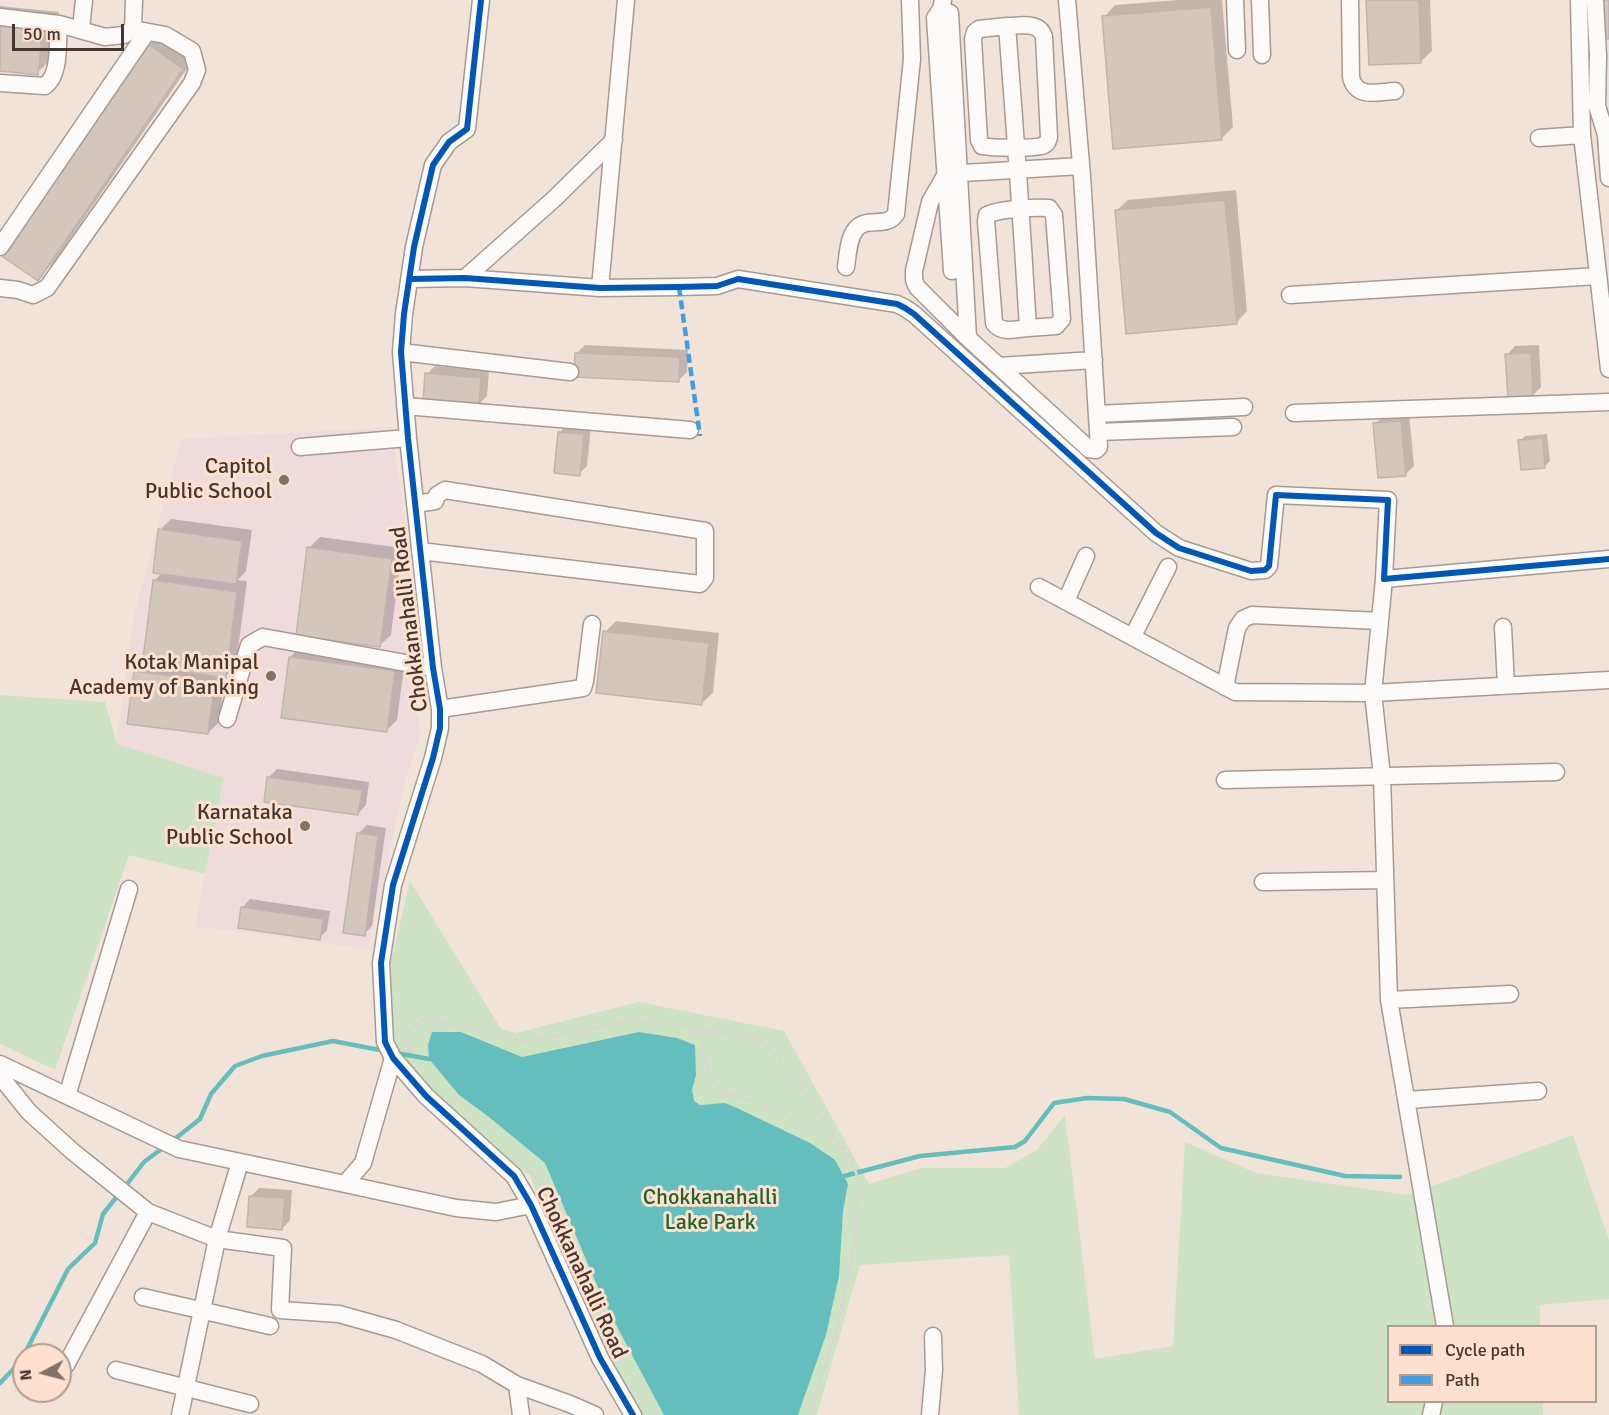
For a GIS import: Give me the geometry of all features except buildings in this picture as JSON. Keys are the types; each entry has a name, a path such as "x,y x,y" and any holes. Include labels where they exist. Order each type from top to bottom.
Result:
{"street":[{"path":"81,29 84,0"},
{"path":"0,247 140,30 134,0"},
{"name":"Chokkanahalli Road","path":"481,0 467,129 450,141 433,165 414,247 404,314 401,352 405,406 433,668 440,709 440,728 433,758 393,885 381,963 385,1042 393,1058 426,1096 514,1176 531,1205 596,1349 633,1415"},
{"path":"600,288 626,0"},
{"path":"846,267 849,243 859,226 888,221 896,213 912,59 910,0"},
{"path":"1067,0 1081,171 1094,360 1099,447 1096,450 1089,448 962,332 917,287 914,280 914,271 930,202 952,179 1081,171"},
{"path":"1235,0 1237,50"},
{"path":"1260,0 1262,55"},
{"path":"1350,0 1353,85 1359,91 1395,91"},
{"path":"1579,0 1582,135 1602,258 1598,276 1609,369"},
{"path":"1595,0 1604,56 1597,106 1607,135 1609,178"},
{"path":"942,4 935,18 952,179 962,332"},
{"path":"0,17 59,24 105,37 140,30 165,34 192,51 197,70 192,83 47,288 33,296 18,290 0,288"},
{"path":"0,83 45,86 52,81 59,24"},
{"path":"1007,26 1028,328"},
{"path":"1007,26 1036,26 1042,30 1049,137 1044,146 988,148 982,146 979,140 973,39 975,32 979,29 1007,26"},
{"path":"1539,138 1582,135"},
{"path":"465,278 554,199 614,141"},
{"path":"1049,208 1054,215 1062,319 1056,326 1028,328 1003,330 997,328 994,323 987,215 992,212 1049,208"},
{"path":"1290,295 1598,276"},
{"path":"410,279 465,278 600,288 702,287 717,286 738,279 897,304 914,314 1156,533 1172,544 1257,572 1269,566 1276,495 1388,500 1384,579 1373,693 1382,776 1389,1000 1445,1325"},
{"path":"401,352 570,372"},
{"path":"999,366 1094,360"},
{"path":"1294,413 1609,402"},
{"path":"405,406 690,430"},
{"path":"1097,414 1244,407"},
{"path":"1098,432 1233,427"},
{"path":"300,447 408,438"},
{"path":"415,504 435,501 437,495 445,490 705,531 705,578 700,584 420,551"},
{"path":"1066,601 1086,556"},
{"path":"1384,579 1609,559"},
{"path":"1133,636 1168,567"},
{"path":"1039,586 1235,692 1373,693 1609,680"},
{"path":"1225,687 1237,628 1243,619 1252,615 1380,621"},
{"path":"440,709 583,687 592,624"},
{"path":"1503,627 1506,685"},
{"path":"227,719 249,645 263,638 433,668"},
{"path":"1225,780 1556,772"},
{"path":"1263,882 1385,880"},
{"path":"67,1096 129,890"},
{"path":"1389,1000 1510,994"},
{"path":"345,1184 363,1163 393,1058"},
{"path":"0,1064 168,1144 240,1162 456,1208 496,1212 531,1205"},
{"path":"0,1076 29,1112 72,1151 148,1212 217,1239 283,1248 280,1310 339,1314 396,1330 482,1364 517,1385 595,1415"},
{"path":"1407,1100 1538,1091"},
{"path":"180,1415 217,1239 240,1162"},
{"path":"72,1354 148,1212"},
{"path":"143,1297 270,1326"},
{"path":"930,1415 934,1366 933,1336"},
{"path":"116,1370 250,1404"},
{"path":"517,1385 521,1415"}],"path":[{"path":"382,1008 525,1042 628,1021 681,1025 696,1032 714,1031 762,1041 788,1068 849,1157 858,1177 852,1259 836,1332 809,1415"},
{"path":"408,1049 411,1029 424,1018"},
{"path":"701,1031 708,1073 717,1086 731,1095 760,1103 816,1132 837,1140"}],"shaded area":[{"path":"392,427 409,554 420,737 406,778 368,949 195,926 224,778 116,744 134,615 181,439"}],"green space":[{"path":"0,695 105,702 117,744 224,778 205,874 129,855 55,1070 0,1044"},
{"path":"410,881 501,1029 516,1033 639,1002 784,1031 869,1184 921,1168 1005,1168 1037,1150 1065,1115 1095,1359 1173,1346 1185,1142 1256,1173 1408,1195 1573,1135 1609,1240 1609,1299 1540,1305 1540,1325 1387,1325 1387,1403 1543,1403 1543,1415 1019,1415 1009,1255 860,1265 817,1415 641,1415 603,1350 530,1176 459,1120 404,1063 390,1026 391,960"}],"water":[{"name":"Chokkanahalli Lake Park","path":"432,1032 461,1032 522,1057 639,1032 677,1038 695,1045 696,1075 692,1090 694,1101 700,1105 725,1103 737,1108 810,1143 835,1160 848,1184 843,1211 839,1276 826,1335 798,1415 664,1415 605,1304 545,1163 459,1095 429,1059 428,1045"}],"waterway":[{"path":"171,1142 200,1119 211,1094 235,1066 262,1056 333,1041 385,1051"},
{"path":"396,1053 429,1059"},
{"path":"844,1176 920,1156 1015,1147 1025,1141 1054,1103 1087,1098 1124,1099 1170,1112 1221,1148 1345,1176 1400,1177"},
{"path":"124,1188 144,1162 164,1147"},
{"path":"0,1383 21,1361 68,1269 95,1243 103,1214 119,1194"}],"marked path":[{"path":"679,287 700,436"}],"cycle path":[{"path":"481,0 467,129 449,142 433,165 414,247 404,314 401,352 408,438 433,668 440,709 440,728 433,758 393,885 381,963 385,1042 393,1058 426,1096 514,1176 531,1205 600,1358 633,1415"},
{"path":"410,279 465,278 600,288 717,286 738,279 897,304 914,314 1156,533 1179,548 1251,571 1265,570 1269,566 1276,495 1388,500 1384,579 1609,559"}],"place":[{"name":"Capitol Public School","path":"284,480"},
{"name":"Kotak Manipal Academy of Banking","path":"271,676"},
{"name":"Karnataka Public School","path":"305,826"}]}
